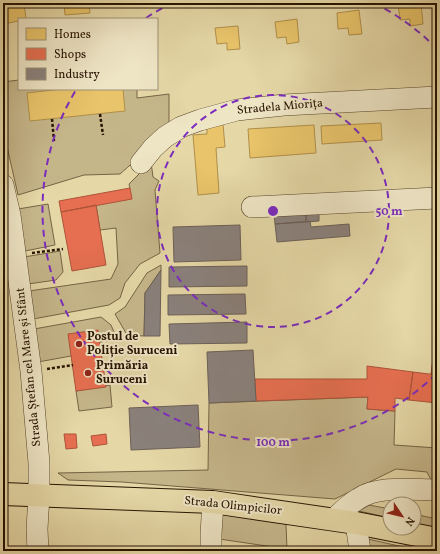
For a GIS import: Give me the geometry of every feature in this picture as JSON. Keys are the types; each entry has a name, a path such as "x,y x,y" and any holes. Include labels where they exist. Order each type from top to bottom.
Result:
{"main road":[{"name":"Strada Olimpicilor","path":"3,494 213,502 334,519 437,539"}],"street":[{"name":"Stradela Miorița","path":"141,163 153,148 165,137 181,127 237,110 284,105 437,97"},
{"name":"Strada Ștefan cel Mare și Sfânt","path":"3,185 10,215 31,371 39,463 39,495 36,529 38,551"},
{"path":"252,207 437,198"},
{"path":"334,519 358,498 378,491 402,489 437,490"},
{"path":"211,551 210,534 213,502"},
{"path":"356,523 360,551"}],"path":[{"path":"100,114 102,136"},
{"path":"52,119 54,141"},
{"path":"16,256 63,249"},
{"path":"31,371 72,366"}],"shaded area":[{"path":"18,80 18,90 137,90 137,98 169,94 169,125 137,159 120,174 84,175 18,195 3,129 3,82"},
{"path":"151,162 153,177 159,181 155,190 160,253 140,264 125,283 120,298 109,305 33,319 29,291 111,279 118,264 116,228 100,230 96,205 130,188 129,184"},
{"path":"48,204 55,245 25,251 18,209"},
{"path":"60,251 63,272 56,280 28,284 24,257"},
{"path":"161,265 161,270 145,293 144,336 127,335 115,314 125,307 147,273"},
{"path":"101,317 111,325 117,339 100,342 71,356 38,362 34,329"},
{"path":"110,385 112,407 79,411 76,391"},
{"path":"368,397 367,409 395,411 394,445 437,448 437,481 431,480 427,472 396,469 335,499 122,482 68,480 58,473 208,470 209,403"},
{"path":"369,505 382,507 382,516 359,511"},
{"path":"219,514 286,524 287,549 219,539"},
{"path":"422,516 437,519 437,528 422,525"},
{"path":"368,539 421,551 369,551"}],"building: Homes":[{"path":"3,3 24,3 26,18 18,18 18,21 3,24"},
{"path":"64,3 89,3 90,13 65,15"},
{"path":"125,3 144,3 144,5 125,5"},
{"path":"421,3 423,24 410,26 410,19 400,20 398,4"},
{"path":"359,10 362,34 349,35 348,28 338,29 337,13"},
{"path":"297,19 299,42 287,44 286,37 277,38 275,22"},
{"path":"238,26 240,49 227,50 227,43 217,44 215,28"},
{"path":"53,90 123,90 125,111 30,121 27,93"},
{"path":"381,123 382,140 322,144 321,126"},
{"path":"223,124 225,147 216,148 219,193 198,195 193,135 207,134 207,125"},
{"path":"314,125 316,153 250,158 248,129"}],"building: Shops":[{"path":"130,188 132,199 61,212 59,201"},
{"path":"96,205 106,265 72,271 61,212"},
{"path":"437,327 437,375 431,374"},
{"path":"98,330 106,387 76,391 68,334"},
{"path":"367,366 413,372 409,400 395,398 395,411 367,409 368,397 256,401 255,379 367,379"},
{"path":"413,372 437,375 437,403 409,400"},
{"path":"64,434 76,434 77,448 66,449"},
{"path":"106,434 107,444 93,446 91,436"}],"building: Industry":[{"path":"319,210 319,221 306,222 306,211"},
{"path":"306,211 306,222 275,224 274,214"},
{"path":"310,221 311,227 349,224 350,236 277,242 275,224"},
{"path":"240,225 241,260 174,262 173,227"},
{"path":"247,266 247,286 169,287 169,267"},
{"path":"161,270 160,336 144,336 145,293"},
{"path":"245,294 246,314 168,315 168,295"},
{"path":"247,322 247,343 170,344 169,324"},
{"path":"253,350 256,401 209,403 207,352"},
{"path":"198,405 200,447 131,450 129,408"}],"place":[{"name":"Postul de Poliție Suruceni","path":"79,344"},
{"name":"Primăria Suruceni","path":"88,373"}]}
